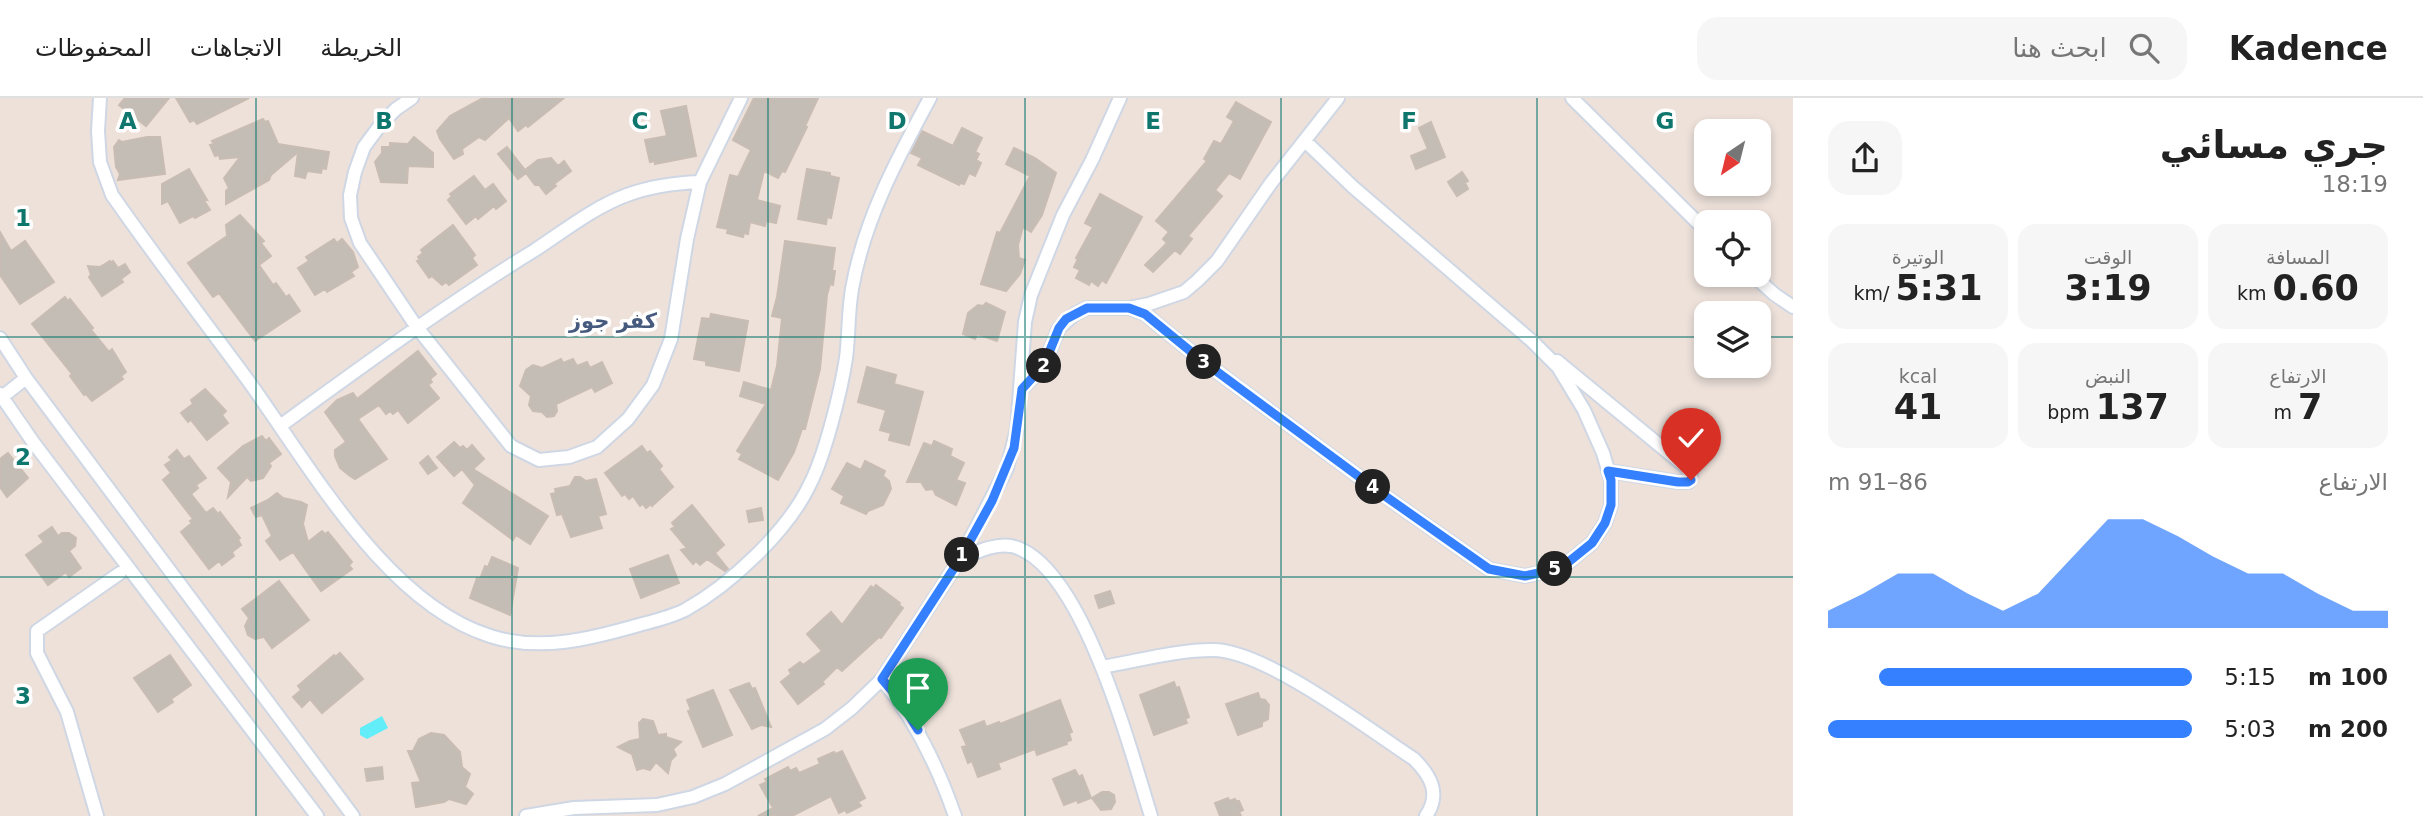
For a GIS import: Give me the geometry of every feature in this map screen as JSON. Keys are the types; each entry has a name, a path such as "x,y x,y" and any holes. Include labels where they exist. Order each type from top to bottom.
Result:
{"street":[{"path":"100,98 97,131 100,162 112,195 336,505 384,563 418,596 460,623 490,636 537,645 582,641 682,612 722,587 788,521 811,484 832,416 846,359 851,290 866,231 888,176 930,98"},
{"path":"412,98 381,124 364,147 350,195 351,218 360,243 416,326 511,446 539,460 569,457 597,447 628,419 653,385 671,339 687,239 700,182 741,98"},
{"path":"526,816 574,808 660,811 725,784 825,729 882,679 960,559 1007,468 1017,429 1026,322 1031,295 1063,215 1120,98"},
{"path":"1022,389 1044,365 1059,328 1066,319 1087,308 1129,308 1166,299 1184,292 1197,281 1217,261 1271,183 1338,98"},
{"path":"1572,98 1694,218"},
{"path":"1305,141 1372,204 1532,341 1597,391 1686,467 1691,475 1688,482 1678,482 1608,471"},
{"path":"280,426 416,326 617,200 668,183 700,182"},
{"path":"1766,287 1793,307"},
{"path":"1129,308 1145,314 1200,359 1489,569 1525,576 1561,568 1592,543 1605,523 1611,505 1611,480 1584,410 1558,367 1532,341"},
{"path":"0,338 26,378 354,816"},
{"path":"26,378 1,395 33,442 317,816"},
{"path":"960,559 988,548 1010,545 1033,555 1053,574 1087,632 1102,667 1151,816"},
{"path":"97,816 66,712 37,653 37,631 120,573"},
{"path":"1102,667 1213,650 1228,651 1248,658 1289,677 1414,759 1428,773 1433,784 1435,797 1426,816"},
{"path":"882,679 899,699 918,730 956,816"}],"water":[{"path":"382,716 388,728 367,739 360,735 360,728"}],"building":[{"path":"125,98 169,98 146,126 119,105"},
{"path":"176,98 249,98 197,124 194,120 190,122"},
{"path":"483,98 564,98 528,127 526,125 518,131 509,118 485,140 479,137 462,149 463,154 454,159 437,131 450,116"},
{"path":"754,98 818,98 785,172 782,171 778,178 764,171 757,200 780,206 776,223 766,221 765,226 750,222 748,234 744,233 743,237 717,227 730,175 738,177 751,150 733,140"},
{"path":"1236,102 1271,122 1240,179 1229,173 1215,190 1222,196 1188,236 1192,239 1180,254 1175,250 1153,272 1145,265 1167,243 1163,239 1169,232 1156,221 1207,161 1204,159 1214,141 1221,144 1234,121 1227,117"},
{"path":"686,106 696,156 655,164 655,161 650,162 645,140 667,136 661,111"},
{"path":"263,119 268,121 278,144 329,152 326,169 322,168 321,173 307,171 305,178 295,176 298,152 271,175 269,180 226,204 226,191 229,188 224,178 240,157 220,159 219,155 215,156 210,145 214,144 212,141"},
{"path":"1431,122 1445,157 1416,169 1411,156 1428,149 1419,128"},
{"path":"962,128 982,138 975,152 979,154 976,160 981,163 975,176 969,173 964,184 959,185 918,165 922,158 911,153 922,131 953,146"},
{"path":"160,137 165,174 118,180 120,174 116,167 114,147 119,140 122,142"},
{"path":"414,137 433,153 433,167 408,166 407,183 381,182 375,162 382,153 382,147 390,147 390,143 408,144"},
{"path":"507,147 525,170 538,160 551,158 558,166 564,161 571,171 546,194 526,173 518,179 498,154"},
{"path":"1014,148 1035,158 1056,173 1042,215 1031,232 1023,227 1018,245 1019,258 1025,260 1020,274 1006,291 981,284 997,232 1000,233 1030,176 1006,164"},
{"path":"189,169 210,210 180,223 168,201 162,204 162,184"},
{"path":"807,169 830,173 830,176 839,178 831,218 827,217 826,224 798,219"},
{"path":"1462,172 1468,181 1465,183 1468,189 1457,196 1448,182"},
{"path":"474,176 485,190 493,184 506,201 466,224 448,200 452,196 450,194"},
{"path":"1100,194 1142,217 1106,283 1102,280 1098,286 1091,281 1089,285 1076,278 1080,270 1074,267 1093,227 1085,223"},
{"path":"240,215 264,241 261,243 271,256 259,265 273,285 276,283 286,297 289,295 300,311 255,341 219,293 213,297 188,263 227,236 226,225"},
{"path":"453,225 475,255 472,258 477,265 449,285 446,282 442,285 432,276 429,278 417,261 423,253 421,250"},
{"path":"0,232 11,251 25,241 54,282 20,304 0,275"},
{"path":"334,239 337,243 342,239 353,252 358,267 351,272 354,276 327,292 325,289 315,295 298,268 309,261 306,257"},
{"path":"785,241 835,248 832,271 835,271 833,285 830,284 827,295 820,369 805,429 802,429 794,452 778,480 739,459 742,454 737,451 766,404 740,396 744,382 771,390 777,366 782,318 772,316"},
{"path":"110,261 118,268 125,264 130,272 121,279 123,282 102,296 89,277 91,275 88,266 100,267"},
{"path":"65,297 68,301 70,299 109,352 112,349 126,372 121,376 123,379 92,401 84,395 70,376 72,374 32,324"},
{"path":"986,303 1005,312 997,341 977,334 975,339 963,334 968,313 978,305 983,306"},
{"path":"711,314 748,321 739,371 706,365 706,361 694,359 702,318 710,319"},
{"path":"418,351 436,374 428,385 439,398 408,423 398,410 393,414 390,411 386,414 379,405 358,419 387,459 355,479 340,468 335,450 346,442 325,412 337,400 353,393 357,399"},
{"path":"561,359 563,363 573,359 577,366 587,362 590,368 602,362 612,383 595,392 592,387 556,404 557,411 554,416 547,417 542,412 533,411 529,405 531,396 520,386 526,370 533,365 542,368"},
{"path":"867,367 896,375 894,384 923,392 909,445 889,440 891,433 880,430 886,410 858,402"},
{"path":"205,389 226,411 222,415 228,423 207,440 191,420 188,422 181,413 193,404 191,400"},
{"path":"262,436 266,441 269,438 281,454 269,463 271,466 263,478 251,481 247,477 228,497 231,482 218,468 243,446"},
{"path":"934,441 952,449 950,456 964,463 956,480 965,483 956,505 936,495 933,489 926,490 921,482 907,482 924,443 932,446"},
{"path":"454,442 467,450 472,445 484,459 473,469 548,516 530,544 516,535 513,540 463,503 475,485 462,469 454,476 437,457"},
{"path":"642,446 647,453 650,451 662,466 659,469 673,487 652,506 651,504 646,508 643,504 640,506 633,496 629,499 625,494 622,496 605,473"},
{"path":"177,450 184,459 189,456 206,478 196,485 198,488 191,494 206,513 213,508 218,514 220,512 240,538 238,540 241,545 232,552 234,556 222,565 219,561 209,569 181,532 193,519 163,480 171,473 165,465 172,460 169,457"},
{"path":"8,453 28,478 7,497 0,487 0,459"},
{"path":"428,456 437,468 428,474 420,463"},
{"path":"865,461 885,471 883,476 889,481 891,489 883,505 866,514 841,503 844,496 832,489 847,463 861,470"},
{"path":"575,477 586,481 596,479 606,514 598,516 602,528 571,537 562,514 557,515 551,494 556,493 555,489 570,486"},
{"path":"277,493 283,498 307,505 303,524 308,542 322,531 325,534 328,532 352,562 349,565 352,569 321,591 293,552 280,560 266,541 272,536 262,515 256,517 251,508"},
{"path":"692,505 724,545 715,553 728,569 725,571 707,559 700,565 696,561 693,564 681,550 687,548 671,529 675,527 672,523"},
{"path":"761,508 763,520 749,522 747,511"},
{"path":"52,527 58,536 69,533 76,538 75,546 69,551 81,568 69,577 66,572 48,585 26,555 44,542 39,536"},
{"path":"668,555 679,583 641,598 630,569"},
{"path":"492,557 518,568 510,615 470,598 477,578 480,579"},
{"path":"279,581 309,620 272,648 264,637 255,639 248,635 245,626 249,618 242,609"},
{"path":"876,585 903,608 881,638 842,671 837,667 822,682 824,684 798,704 781,682 791,674 789,670 800,662 803,665 822,651 807,634 831,612 842,625 871,586 874,588"},
{"path":"1110,591 1114,603 1099,608 1095,596"},
{"path":"340,653 363,679 322,713 310,699 302,707 293,697 301,690 298,686 334,655 335,657"},
{"path":"170,655 191,685 158,712 134,678"},
{"path":"1174,682 1176,688 1179,687 1189,717 1185,719 1187,723 1154,735 1140,695"},
{"path":"749,683 752,689 755,688 771,727 761,725 752,729 730,690"},
{"path":"713,690 732,735 703,747 688,711 691,710 687,700"},
{"path":"1258,693 1260,699 1269,705 1268,719 1262,722 1262,726 1238,735 1226,704"},
{"path":"1060,700 1072,732 1069,733 1071,740 1066,742 1067,744 1037,755 1035,749 998,763 1000,769 978,777 972,761 968,763 962,747 967,746 960,730 984,721 986,727 999,722 1000,724"},
{"path":"643,719 653,721 658,735 666,734 666,737 681,742 673,749 676,755 671,760 668,773 656,762 650,770 637,770 632,754 618,747 640,739 639,723"},
{"path":"431,733 444,735 460,752 462,767 470,774 465,787 473,794 466,804 449,799 416,807 412,783 421,782 408,751 413,751 419,739"},
{"path":"842,751 865,798 858,802 861,806 847,813 845,810 839,813 831,796 792,816 758,816 773,808 760,785 767,782 765,779 788,767 790,771 796,768 799,773 820,764 818,759"},
{"path":"382,767 383,779 367,781 365,769"},
{"path":"1075,770 1079,777 1082,775 1091,798 1064,805 1053,779"},
{"path":"1102,792 1114,795 1115,802 1111,809 1101,810 1092,798"},
{"path":"1228,798 1229,801 1239,801 1243,810 1239,812 1241,816 1220,816 1215,803"}],"district":[{"name":"كفر جوز","path":"613,321"}],"route":[{"path":"918,730 899,699 882,679 960,559 992,501 1014,448 1022,389 1044,365 1051,344 1066,319 1087,308 1129,308 1145,314 1200,359 1489,569 1525,576 1561,568 1592,543 1605,523 1611,505 1611,480 1608,471 1678,482 1691,480"}]}
